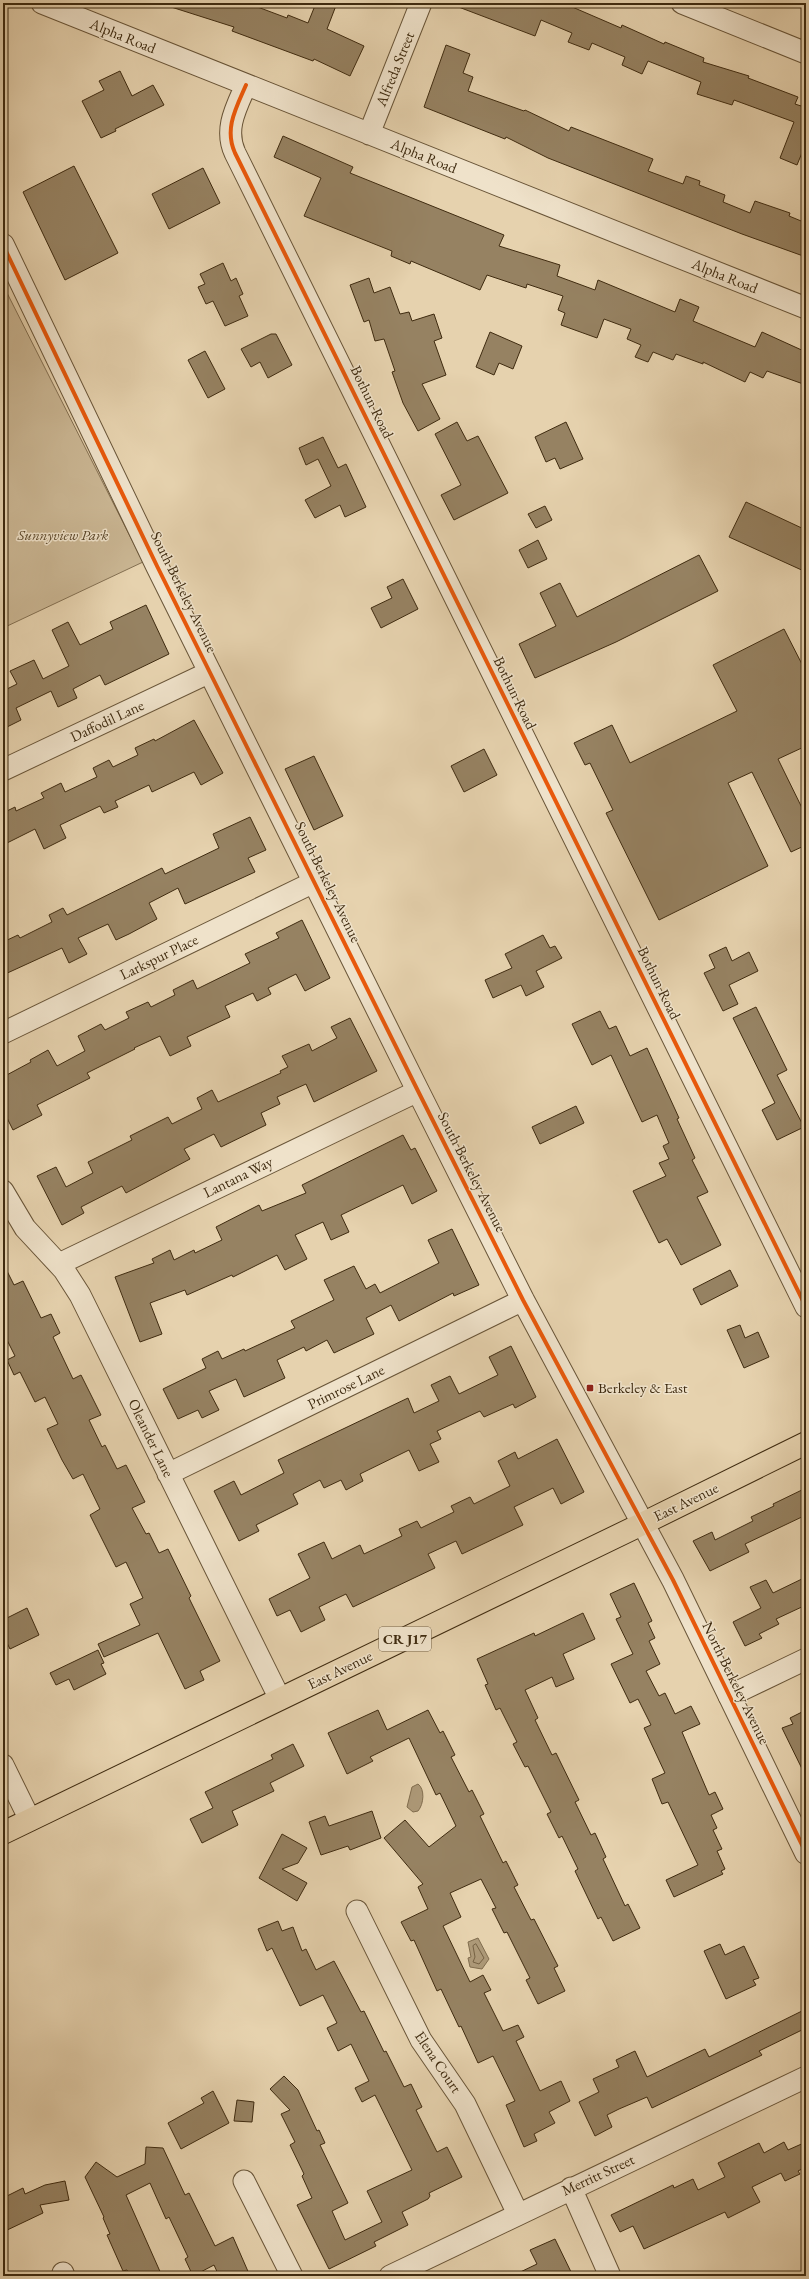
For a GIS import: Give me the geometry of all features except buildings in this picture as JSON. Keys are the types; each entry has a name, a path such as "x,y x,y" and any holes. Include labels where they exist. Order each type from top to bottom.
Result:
{"main road":[{"name":"East Avenue","path":"3,1833 642,1524 806,1442"}],"street":[{"name":"Alpha Road","path":"42,3 246,86 806,308"},
{"name":"Alfreda Street","path":"369,134 421,3"},
{"path":"682,3 806,53"},
{"name":"Bothun Road","path":"246,86 230,128 231,143 235,154 806,1307"},
{"name":"South Berkeley Avenue","path":"3,245 210,672 418,1091 523,1300 642,1524"},
{"name":"Daffodil Lane","path":"3,770 210,672"},
{"name":"Larkspur Place","path":"3,1033 314,882"},
{"name":"Lantana Way","path":"59,1264 418,1091"},
{"name":"Oleander Lane","path":"3,1191 30,1235 59,1264 74,1284 94,1320 168,1474 280,1699"},
{"name":"Primrose Lane","path":"168,1474 523,1300"},
{"name":"North Berkeley Avenue","path":"642,1524 673,1580 806,1853"},
{"path":"729,1696 806,1659"},
{"path":"3,1765 30,1820"},
{"name":"Elena Court","path":"357,1911 421,2040 452,2082 465,2104 518,2214"},
{"name":"Merritt Street","path":"390,2276 570,2188 806,2077"},
{"path":"244,2181 292,2276"},
{"path":"570,2188 610,2276"}],"green space":[{"name":"Sunnyview Park","path":"3,285 143,562 3,628"}],"water":[{"path":"418,1784 423,1793 422,1805 418,1811 413,1812 407,1807 412,1787"},
{"path":"478,1938 489,1959 482,1969 470,1967 468,1958 471,1957 468,1942"}],"cycle path":[{"path":"246,85 235,110 231,127 232,144 235,153 806,1307"},
{"path":"3,245 157,566 418,1091 523,1300 673,1580 806,1853"}],"place":[{"name":"Berkeley & East","path":"590,1388"}]}
